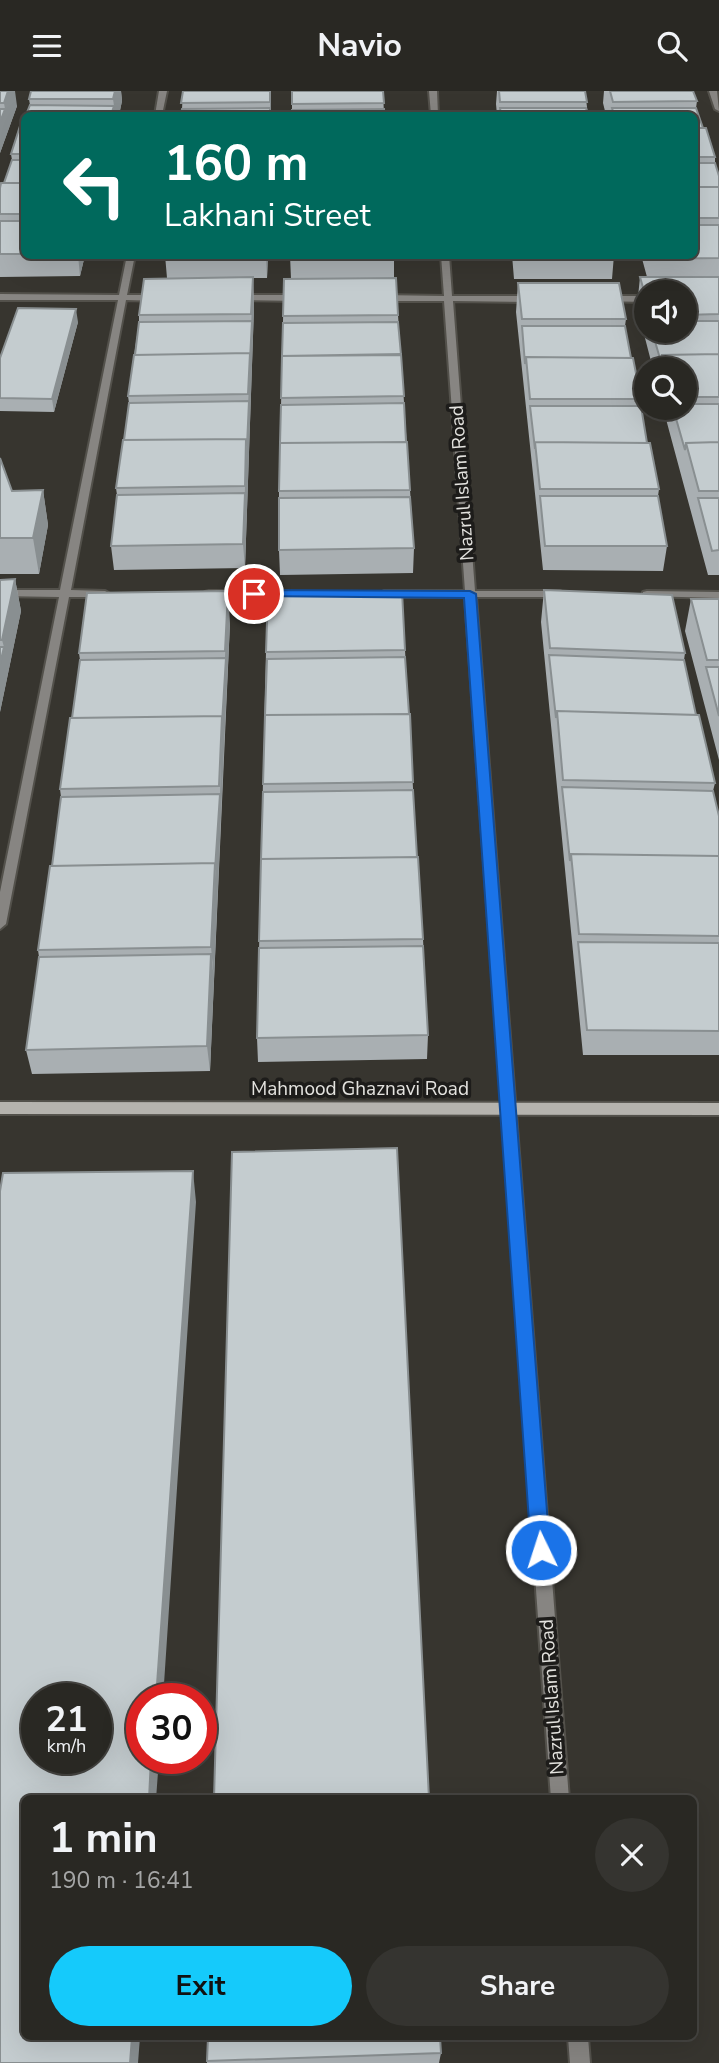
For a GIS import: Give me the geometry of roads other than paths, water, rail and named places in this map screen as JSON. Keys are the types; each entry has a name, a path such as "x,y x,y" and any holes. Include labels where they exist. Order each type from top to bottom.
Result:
{"street":[{"path":"159,112 163,91"},
{"path":"433,91 435,112"},
{"path":"713,91 719,110"},
{"path":"0,924 130,259"},
{"name":"Nazrul Islam Road","path":"445,259 559,1795"},
{"path":"0,297 165,298"},
{"path":"221,298 305,298"},
{"path":"372,298 541,299"},
{"path":"593,299 634,299"},
{"path":"0,593 121,594"},
{"path":"191,594 302,594"},
{"path":"372,594 567,594"},
{"path":"636,594 719,594"},
{"name":"Mahmood Ghaznavi Road","path":"0,1108 719,1109"},
{"path":"578,2040 580,2063"}]}
